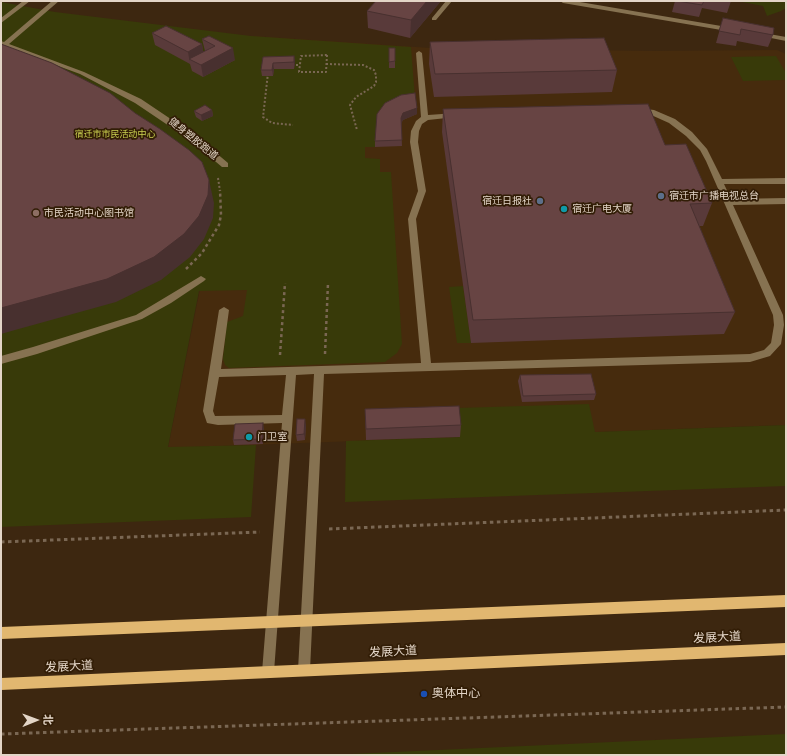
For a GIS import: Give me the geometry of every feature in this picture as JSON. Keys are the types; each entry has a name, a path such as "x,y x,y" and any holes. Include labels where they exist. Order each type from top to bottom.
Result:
{"main road":[{"path":"1,633 786,600"},
{"name":"发展大道","path":"1,684 786,649"}],"lane":[{"path":"1,21 27,1"},
{"path":"3,44 56,1"},
{"path":"434,19 449,1"},
{"path":"563,1 786,39"},
{"path":"3,44 82,73 138,101 194,138 225,165"},
{"path":"419,53 425,118"},
{"path":"215,373 750,358 767,353 776,344 780,325 778,315 710,161 703,149 689,134 672,121 647,111 632,111"},
{"path":"426,367 412,219 422,191 414,142 415,131 419,123 425,118 433,116 463,115"},
{"path":"720,182 786,181"},
{"path":"728,202 786,201"},
{"path":"1,360 34,351 139,317 168,301 201,279"},
{"path":"224,310 208,411 211,420 288,419"},
{"path":"304,670 311,530 322,370"},
{"path":"268,672 291,371"}],"path":[{"path":"327,55 326,64 326,72 299,72 301,56 327,55"},
{"path":"326,64 363,64 374,70 376,75 376,82 374,86 356,97 350,105 357,130"},
{"path":"292,66 300,65"},
{"path":"269,66 263,117 272,123 292,125"},
{"name":"健身塑胶跑道","path":"182,272 202,253 210,242 219,224 221,215 221,199 218,172"},
{"path":"279,372 285,283"},
{"path":"322,370 328,283"},
{"path":"311,530 786,510"},
{"path":"1,542 279,531"},
{"path":"1,734 786,707"}],"shaded area":[{"path":"251,36 431,48 651,51 777,50 786,54 786,425 168,448"}],"green space":[{"path":"737,1 786,1 786,8 767,16 763,6"},
{"path":"1,2 55,12 251,36 411,47 415,99 377,120 375,147 365,147 365,158 380,159 380,172 391,172 402,344 397,353 385,362 229,368 225,365 223,359 227,322 243,316 247,290 199,291 168,447 256,445 251,517 1,527"},
{"path":"776,56 786,73 786,80 743,81 731,57"},
{"path":"463,286 471,343 457,343 449,287"},
{"path":"589,404 595,432 786,425 786,486 345,502 346,441 460,437 457,408"},
{"path":"786,734 786,755 329,755"}],"building":[{"path":"376,1 427,1 411,20 367,11"},
{"path":"677,1 704,1 702,5"},
{"path":"723,18 774,28 773,35 741,29 740,35 719,31"},
{"path":"166,26 202,44 188,52 152,33"},
{"path":"209,36 233,48 201,65 189,59 215,46 202,39"},
{"path":"604,38 617,70 435,74 430,42"},
{"name":"宿迁市市民活动中心","path":"1,44 52,63 110,93 135,113 189,150 202,162 209,180 208,195 199,216 184,234 154,257 107,279 1,308"},
{"path":"389,48 395,48 395,61 389,62"},
{"path":"294,56 294,62 273,63 272,70 261,70 263,57"},
{"path":"415,93 417,108 403,113 401,118 402,140 375,141 377,114 385,103 401,95"},
{"name":"宿迁广电大厦","path":"648,104 665,145 686,144 712,203 690,204 735,312 473,320 443,109"},
{"path":"205,105 212,110 201,115 194,111"},
{"path":"591,374 596,394 523,396 520,375"},
{"path":"459,406 461,425 366,429 365,409"},
{"path":"297,419 305,419 304,434 296,435"},
{"path":"263,423 262,439 233,440 235,424"}],"place":[{"name":"宿迁市广播电视总台","path":"661,196"},
{"name":"宿迁日报社","path":"540,201"},
{"name":"宿迁广电大厦","path":"564,209"},
{"name":"市民活动中心图书馆","path":"36,213"},
{"name":"门卫室","path":"249,437"},
{"name":"奥体中心","path":"424,694"}]}
